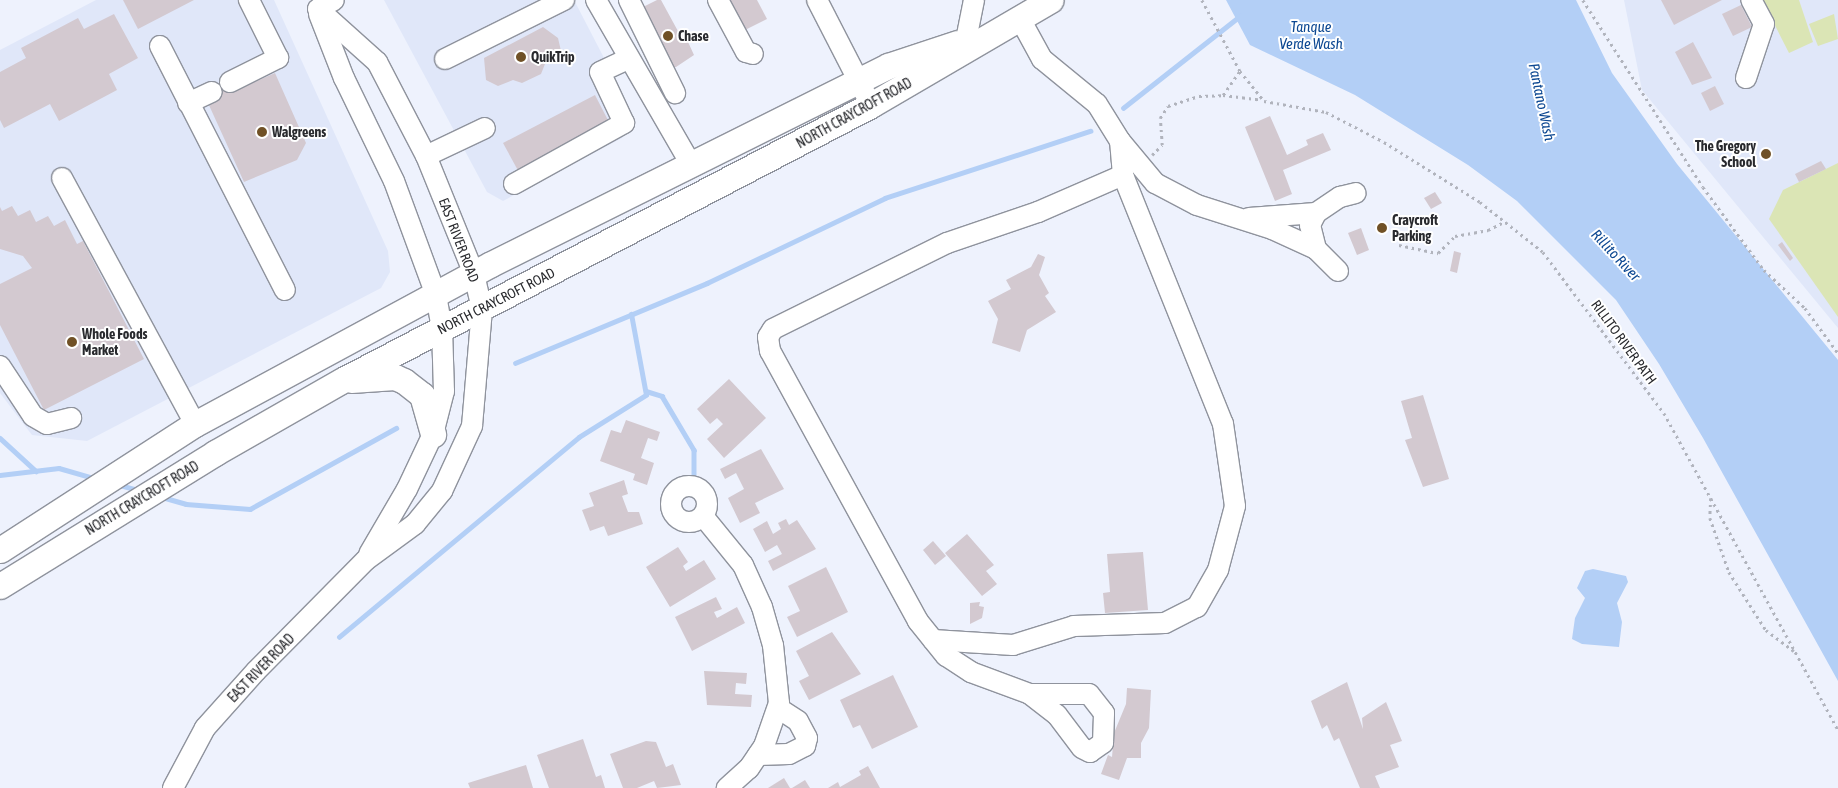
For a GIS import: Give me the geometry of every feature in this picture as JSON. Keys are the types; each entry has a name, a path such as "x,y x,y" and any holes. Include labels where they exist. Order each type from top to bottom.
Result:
{"main road":[{"name":"NORTH CRAYCROFT ROAD","path":"0,586 95,527 124,501 165,475 442,328 482,309 871,105 1008,23 1051,0"},
{"name":"NORTH CRAYCROFT ROAD","path":"0,550 88,491 195,424 474,274 690,163 888,66 966,40 1008,23"},
{"path":"343,380 395,377 404,380 422,395 432,434"},
{"path":"165,475 197,444 200,434 195,424"},
{"path":"0,565 22,547 34,528"}],"street":[{"path":"230,82 278,58 249,0"},
{"path":"445,60 564,0"},
{"path":"596,0 628,59 690,163"},
{"path":"628,0 675,93"},
{"path":"718,0 746,52 753,54"},
{"path":"817,0 861,79 871,105"},
{"path":"966,40 974,0"},
{"path":"1746,78 1764,24 1751,0"},
{"name":"EAST RIVER ROAD","path":"173,788 205,728 366,560 415,524 442,491 472,426 482,309 474,274 426,156 377,62 321,3"},
{"name":"EAST RIVER ROAD","path":"321,3 344,78 394,182 436,295 442,328 444,391 432,434 407,489 366,560"},
{"path":"933,640 1013,645 1074,626 1165,623 1197,607 1218,570 1236,506 1223,424 1120,141 1097,104 1042,59 1008,23"},
{"path":"160,46 285,290"},
{"path":"514,184 624,123 600,72 628,59"},
{"path":"188,103 212,92"},
{"path":"426,156 485,128"},
{"path":"1131,170 1176,196 1242,219 1316,249"},
{"path":"1030,694 971,672 946,656 918,621 779,369 770,351 768,337 773,329 947,243 1038,212 1131,170"},
{"path":"62,178 195,424"},
{"path":"1242,219 1316,213 1340,197 1356,193"},
{"path":"1316,213 1310,236 1316,249 1338,271"},
{"path":"0,366 33,416 47,424 71,418"},
{"path":"703,516 743,565 762,607 773,645 778,708 774,724 758,755 727,788"},
{"path":"758,755 788,754 805,746 807,738 798,721 778,708"}],"path":[{"path":"1202,0 1240,71 1264,101"},
{"path":"1583,0 1703,187 1764,270 1805,308 1838,353"},
{"path":"1223,95 1240,71"},
{"name":"RILLITO RIVER PATH","path":"1131,170 1162,145 1160,118 1168,106 1199,96 1223,95 1326,112 1392,147 1505,222 1543,252 1603,328 1664,413 1838,730"},
{"path":"1399,245 1438,253 1455,236 1488,230 1505,222"},
{"path":"1711,497 1710,518 1729,572 1766,630 1795,652"}],"shaded area":[{"path":"96,0 274,0 388,251 390,272 381,288 87,441 32,435 0,393 0,50"},
{"path":"384,0 574,0 617,83 630,113 628,129 622,138 503,201 487,192"},
{"name":"The Gregory School","path":"1624,0 1838,0 1838,328 1642,90"}],"green space":[{"path":"1762,0 1799,0 1813,42 1789,53"},
{"path":"1834,14 1838,39 1818,46 1809,24"},
{"path":"1838,163 1838,317 1769,219 1783,190"}],"water":[{"path":"1226,0 1576,0 1612,73 1677,164 1838,360 1838,681 1703,438 1659,364 1616,300 1517,201 1468,165 1355,95 1250,45"},
{"path":"1593,569 1626,576 1628,582 1617,603 1622,622 1619,647 1582,644 1572,639 1575,618 1585,598 1577,588 1585,571"}],"building":[{"path":"123,0 194,0 138,29"},
{"name":"Chase","path":"657,0 661,0 679,33 683,31 694,55 676,67 669,68 639,9"},
{"path":"728,0 757,0 767,19 743,31"},
{"path":"1661,0 1722,0 1674,25"},
{"path":"1741,5 1752,27 1733,36 1722,14"},
{"path":"114,14 138,58 109,74 117,90 59,121 50,104 4,128 0,120 0,72 26,58 21,48 78,18 84,29"},
{"name":"QuikTrip","path":"543,27 558,38 561,51 545,64 541,74 522,83 513,80 498,86 486,80 484,58"},
{"path":"1693,42 1712,78 1692,85 1675,52"},
{"name":"Walgreens","path":"275,73 306,143 297,160 244,182 208,103 210,88 229,79 234,91"},
{"path":"1715,86 1724,104 1710,111 1701,93"},
{"name":"QuikTrip","path":"595,95 612,128 521,176 503,143"},
{"path":"1270,116 1287,155 1308,145 1306,140 1323,133 1331,150 1283,170 1292,194 1275,201 1245,127"},
{"path":"1821,161 1826,169 1799,182 1795,174"},
{"path":"1435,192 1442,203 1431,209 1424,198"},
{"name":"Whole Foods Market","path":"12,206 18,216 30,210 36,222 48,216 54,226 65,220 77,244 83,241 144,359 44,410 0,325 0,284 32,268 23,256 0,249 0,207 2,211"},
{"path":"1361,228 1369,250 1357,255 1348,233"},
{"path":"1782,242 1793,258 1790,261 1778,245"},
{"path":"1454,251 1461,253 1457,273 1450,271"},
{"path":"1038,254 1045,257 1039,275 1049,293 1045,296 1056,312 1027,330 1020,352 992,343 998,319 988,301 1011,289 1006,280 1031,267"},
{"path":"729,379 766,418 724,458 707,439 723,424 717,418 710,424 697,409"},
{"path":"1423,395 1449,479 1423,487 1405,440 1412,438 1401,401"},
{"path":"626,420 660,432 657,441 648,438 641,458 654,463 647,485 633,480 635,474 600,461 611,430 621,433"},
{"path":"761,449 784,489 755,503 760,513 740,523 728,498 744,489 736,473 725,479 720,469"},
{"path":"624,480 628,494 622,496 628,512 639,512 643,524 608,536 604,526 590,531 582,510 594,506 589,493"},
{"path":"786,519 789,525 797,520 816,549 773,571 768,561 782,554 777,545 765,552 753,529 767,521 773,534 781,529 778,523"},
{"path":"967,534 994,565 986,571 997,584 982,596 945,553"},
{"path":"933,541 946,556 935,565 923,550"},
{"path":"678,547 688,562 683,566 686,571 704,560 716,579 670,607 646,567"},
{"path":"1143,552 1148,610 1105,613 1103,593 1110,592 1107,554"},
{"path":"826,567 848,612 797,637 787,617 800,611 788,586"},
{"path":"716,597 722,609 714,612 717,618 737,607 745,623 692,651 675,617"},
{"path":"980,602 979,606 984,607 982,618 970,624 970,603"},
{"path":"832,632 861,674 809,700 799,681 809,676 796,651"},
{"path":"704,671 747,673 746,684 736,683 735,694 752,695 751,707 707,705"},
{"path":"893,675 918,727 872,749 860,725 853,728 840,700"},
{"path":"1347,682 1363,729 1362,718 1386,702 1402,741 1390,745 1399,767 1375,776 1380,788 1360,788 1339,738 1334,741 1327,725 1322,729 1311,701"},
{"path":"1127,688 1151,690 1149,728 1141,743 1141,758 1127,758 1119,780 1101,774 1108,755 1112,757 1114,733 1126,704"},
{"path":"583,739 596,777 601,775 605,788 549,788 537,755"},
{"path":"646,741 656,742 666,767 673,764 681,785 657,788 654,781 637,788 623,788 610,754"},
{"path":"526,765 533,788 470,788 468,783"},
{"path":"868,766 880,788 828,788 838,782 840,787 861,775 859,771"},
{"path":"784,778 790,788 768,788"},
{"path":"805,780 810,788 792,788"}],"waterway":[{"path":"1123,108 1240,16"},
{"path":"515,363 707,283 885,198 1090,131"},
{"path":"339,637 579,437 646,395 631,314"},
{"path":"646,391 662,396 694,450 694,480"},
{"path":"162,497 186,504 250,509 396,428"},
{"path":"0,438 36,471"},
{"path":"0,475 59,468 94,478"},
{"path":"116,484 138,490"}],"place":[{"name":"Chase","path":"668,36"},
{"name":"QuikTrip","path":"521,57"},
{"name":"Walgreens","path":"262,132"},
{"name":"The Gregory School","path":"1766,154"},
{"name":"Craycroft Parking","path":"1382,228"},
{"name":"Whole Foods Market","path":"72,342"}],"water label":[{"name":"Tanque Verde Wash","path":"1311,34"},
{"name":"Pantano Wash","path":"1542,102"},
{"name":"Rillito River","path":"1616,255"}]}
